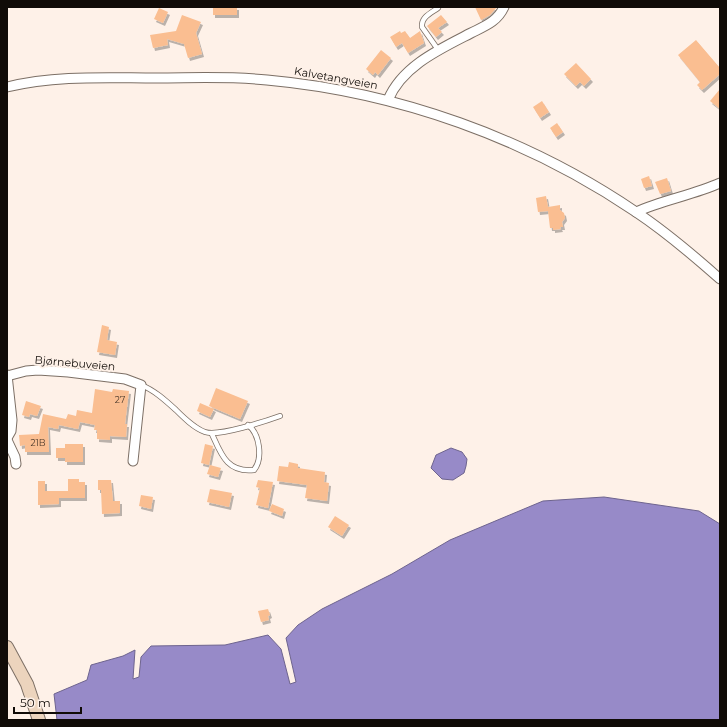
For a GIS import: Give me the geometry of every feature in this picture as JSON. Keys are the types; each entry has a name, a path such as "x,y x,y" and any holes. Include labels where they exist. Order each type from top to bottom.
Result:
{"main road":[{"path":"7,647 27,684 38,720"}],"street":[{"path":"388,100 401,79 408,72 438,51 494,21 504,7"},
{"name":"Kalvetangveien","path":"7,87 25,82 70,78 236,78 311,85 388,100 454,121 499,138 532,152 579,177 636,212 683,247 720,279"},
{"path":"636,212 689,195 720,182"},
{"name":"Bjørnebuveien","path":"16,464 15,457 7,439 12,431 12,420 7,376 26,371 38,370 68,372 125,379 140,385"},
{"path":"133,461 140,385"}],"lane":[{"path":"438,8 425,17 422,27 438,51"},
{"name":"Bjørnebuveien","path":"140,385 152,390 160,396 194,426 212,434"},
{"path":"248,425 254,432 259,453 259,462 254,470 240,469 232,466 225,460 212,434 280,416"}],"shaded area":[{"path":"451,448 462,452 467,459 464,473 453,480 442,479 431,468 436,455"},
{"path":"604,497 699,511 720,524 720,720 57,720 54,694 87,680 91,665 123,656 135,650 133,679 139,677 141,657 151,646 225,645 268,635 281,649 290,684 296,682 286,638 298,625 322,609 392,574 450,540 543,501"}],"building":[{"path":"213,7 237,7 237,15 213,15"},
{"path":"475,7 497,7 490,15 481,20"},
{"path":"159,8 168,12 163,23 154,19"},
{"path":"182,15 201,22 196,33 202,54 188,58 184,44 167,39 168,45 153,48 150,35 176,31"},
{"path":"441,15 447,22 438,28 442,32 436,37 427,26"},
{"path":"400,31 401,33 405,31 410,38 420,31 424,43 408,53 402,43 396,47 390,37"},
{"path":"696,40 720,68 720,74 702,90 697,85 700,82 678,55"},
{"path":"381,50 391,58 378,75 375,72 373,75 366,69"},
{"path":"576,63 591,79 584,86 580,82 576,86 564,74"},
{"path":"720,89 720,109 710,101"},
{"path":"542,101 549,112 540,118 533,107"},
{"path":"557,123 563,132 556,137 550,128"},
{"path":"649,176 652,186 644,188 641,179"},
{"path":"667,178 671,191 660,194 655,182"},
{"path":"546,196 548,207 560,205 560,210 564,213 565,218 562,222 563,227 560,227 561,229 553,230 553,228 550,228 548,211 538,212 536,198"},
{"path":"102,325 109,327 107,340 117,342 115,355 97,352"},
{"path":"216,388 248,401 240,419 209,406"},
{"path":"95,389 112,392 113,389 129,391 125,424 127,424 126,437 110,436 110,440 97,439 97,430 94,430 95,425 80,422 78,429 59,425 58,429 48,427 49,452 25,452 25,445 20,446 19,435 39,434 43,414 66,419 68,414 76,416 77,410 92,413"},
{"path":"26,401 41,406 37,416 30,414 29,417 22,415"},
{"path":"200,403 214,409 210,417 197,411"},
{"path":"65,444 83,444 83,462 65,462 65,458 56,458 56,448 65,448"},
{"path":"205,444 213,446 209,465 201,463"},
{"path":"289,462 298,464 298,468 325,472 324,482 329,483 327,501 305,498 307,485 277,481 279,466 288,467"},
{"path":"210,465 221,468 218,477 207,474"},
{"path":"68,479 79,479 79,482 85,482 85,498 59,498 59,504 38,505 38,481 45,481 45,491 68,491"},
{"path":"98,480 111,480 113,501 120,501 120,513 102,514 101,490 98,490"},
{"path":"258,480 273,482 268,508 256,505 260,488 256,487"},
{"path":"210,489 232,493 229,507 207,502"},
{"path":"141,495 153,497 151,509 139,506"},
{"path":"272,504 284,509 282,516 269,511"},
{"path":"335,516 349,525 342,536 328,527"},
{"path":"268,609 270,615 268,616 269,620 261,622 258,611"}]}
